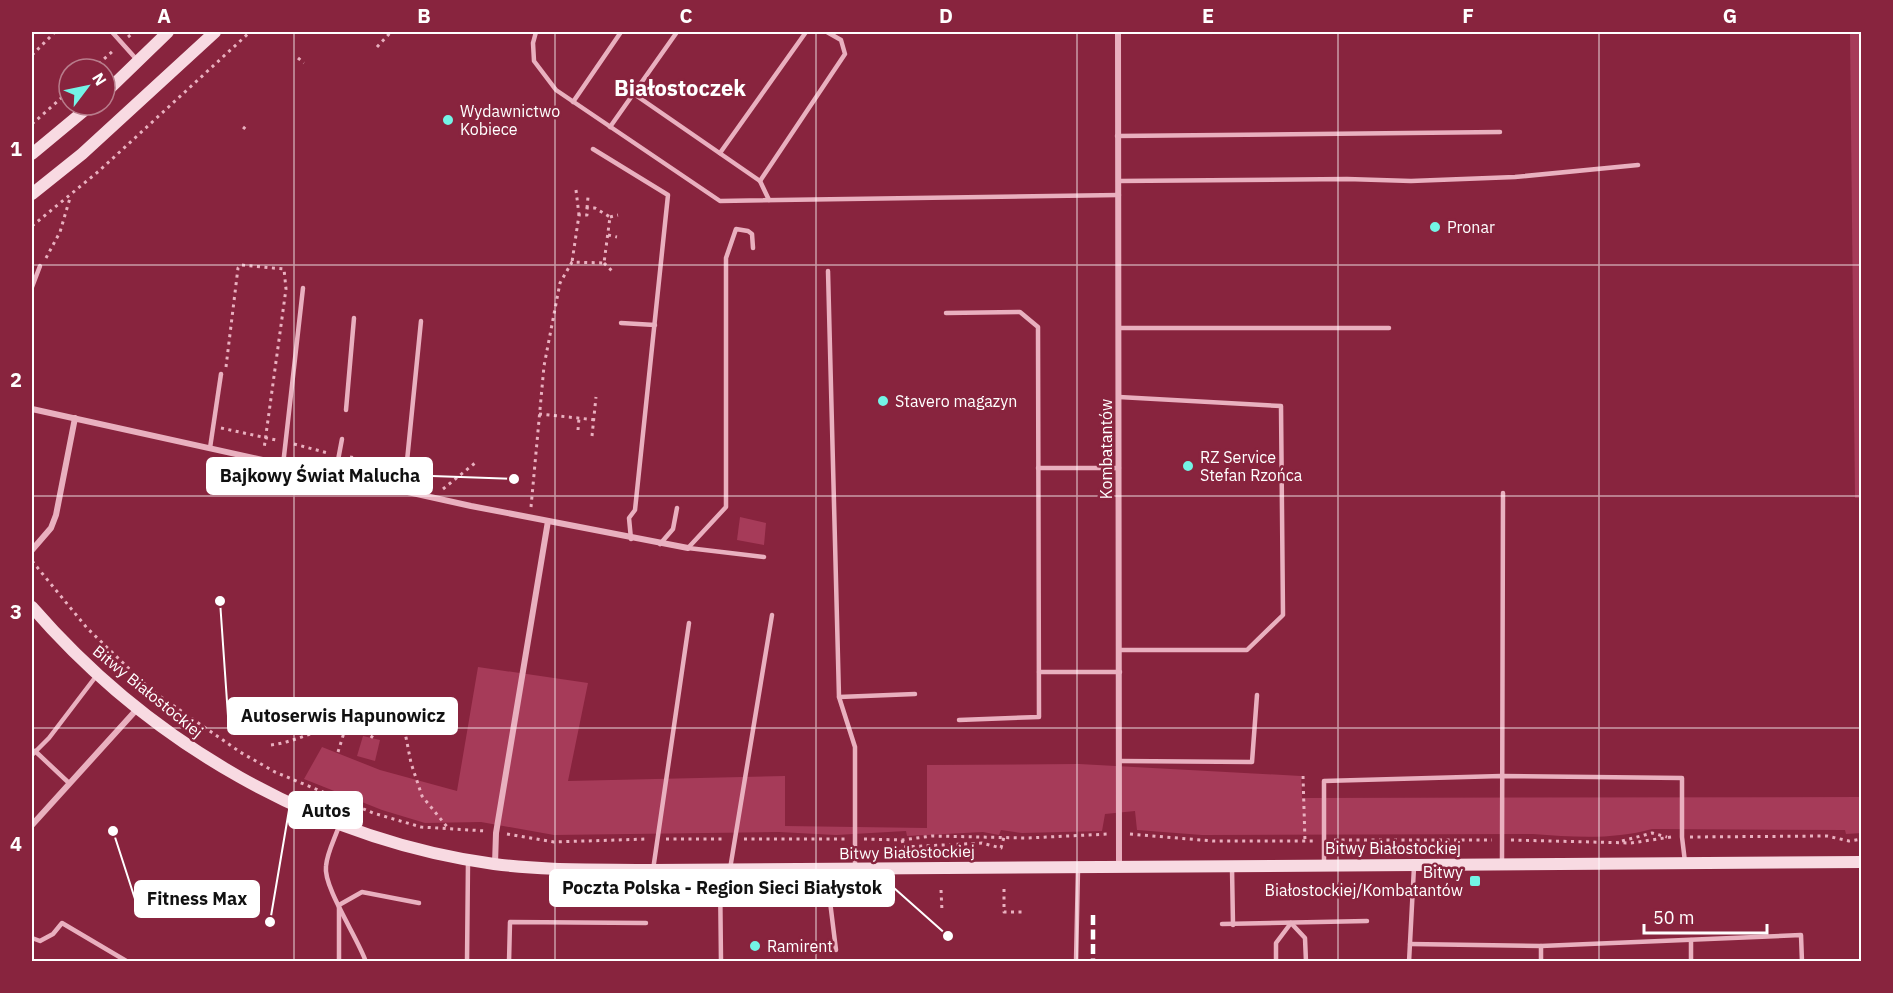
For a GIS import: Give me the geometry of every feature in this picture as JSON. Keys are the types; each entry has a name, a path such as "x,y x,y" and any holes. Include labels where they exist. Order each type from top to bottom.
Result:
{"street":[{"path":"117,82 168,32"},
{"path":"32,194 82,154 215,32"},
{"name":"Kombatantów","path":"1118,32 1119,866"},
{"path":"32,154 77,117"},
{"path":"32,409 433,498 630,539 688,548"},
{"path":"32,550 51,528 57,515 78,418"},
{"path":"495,864 496,833 548,521"},
{"name":"Bitwy Białostockiej","path":"32,607 97,675 176,739 228,772 339,826 495,864 557,869 653,870 1414,864 1685,865 1862,862"},
{"path":"32,825 138,708"}],"lane":[{"path":"112,32 138,62"},
{"path":"536,32 533,43 534,61 556,90 720,201 1119,195"},
{"path":"573,102 621,32"},
{"path":"610,127 677,32"},
{"path":"720,153 806,32"},
{"path":"760,181 844,54 841,40 826,32"},
{"path":"634,93 760,181 769,200"},
{"path":"1117,136 1500,132"},
{"path":"593,148 668,195 635,510 629,518 630,539"},
{"path":"1118,181 1347,179 1411,181 1515,177 1638,165"},
{"path":"688,548 726,507 726,258 736,229 752,234 753,248"},
{"path":"32,287 40,266"},
{"path":"828,272 839,697 855,747 855,869"},
{"path":"283,465 303,288"},
{"path":"946,313 1020,312 1038,327 1039,717 959,720"},
{"path":"346,410 354,318"},
{"path":"404,491 422,321"},
{"path":"621,323 655,325"},
{"path":"1119,328 1389,328"},
{"path":"210,448 221,374"},
{"path":"1119,397 1281,406 1283,615 1247,650 1120,650"},
{"path":"335,476 342,439"},
{"path":"1038,468 1119,468"},
{"path":"1502,864 1503,493"},
{"path":"660,544 673,529 677,508"},
{"path":"688,548 764,557"},
{"path":"721,962 725,869 735,839 772,615"},
{"path":"653,870 689,623"},
{"path":"1039,672 1120,672"},
{"path":"69,783 33,753 49,738 97,675"},
{"path":"839,697 915,694"},
{"path":"1120,761 1252,762 1257,695"},
{"path":"1324,865 1324,781 1502,776 1682,778 1682,837 1685,865"},
{"path":"339,826 326,865 326,879 359,942 366,962"},
{"path":"467,962 468,859"},
{"path":"1409,962 1414,864"},
{"path":"1232,865 1233,925"},
{"path":"1076,962 1078,867"},
{"path":"826,869 836,950"},
{"path":"339,904 362,892 419,903"},
{"path":"339,904 339,962"},
{"path":"1222,924 1367,921"},
{"path":"509,962 510,922 646,923"},
{"path":"32,938 40,941 53,934 62,923 128,962"},
{"path":"1276,962 1276,943 1291,923"},
{"path":"1291,923 1305,938 1306,962"},
{"path":"1410,944 1541,946 1801,935 1802,962"},
{"path":"1691,940 1691,962"},
{"path":"1541,946 1541,962"}],"path":[{"path":"32,55 55,32"},
{"path":"32,226 166,112 250,32"},
{"path":"377,47 391,32"},
{"path":"298,58 304,63"},
{"path":"32,124 57,102"},
{"path":"243,127 248,131"},
{"path":"530,517 544,366 560,283 572,262 579,215 576,190"},
{"path":"40,266 60,232 70,196"},
{"path":"579,215 587,215 588,197"},
{"path":"587,208 595,208 610,217 618,215"},
{"path":"604,263 610,217"},
{"path":"608,235 617,237"},
{"path":"572,262 604,263 612,271"},
{"path":"221,374 228,365 239,266 284,269 286,289 263,460"},
{"path":"592,436 596,397"},
{"path":"539,414 595,420"},
{"path":"578,430 579,418"},
{"path":"213,426 407,468"},
{"path":"433,498 475,463"},
{"path":"32,561 104,646 151,690 215,737 275,772 373,813 421,827 496,833 554,842 658,839 855,838 902,840 932,836 1004,837 1109,834"},
{"path":"338,752 351,710"},
{"path":"371,738 385,717 404,720 411,763 422,796 449,829"},
{"path":"348,721 376,728"},
{"path":"271,745 293,742 337,726 346,726"},
{"path":"1303,776 1305,841"},
{"path":"1619,842 1652,833 1669,837"},
{"path":"1132,834 1213,841 1533,839 1569,843 1647,842 1669,837 1827,836 1849,841 1862,839"},
{"path":"902,840 904,847 982,843 1001,848 1004,837"},
{"path":"1004,889 1004,912 1023,912"},
{"path":"941,890 942,911"}],"shaded area":[{"path":"1850,32 1862,32 1862,498 1855,498"},
{"path":"740,517 766,523 764,545 737,540"},
{"path":"478,667 588,683 568,781 785,776 785,826 927,828 927,765 1079,764 1301,776 1302,798 1861,797 1862,833 1846,834 1845,830 1652,829 1623,835 1593,837 1533,834 1202,835 1137,830 1135,811 1105,814 1102,831 1022,833 1001,830 999,835 983,832 907,836 906,831 836,835 779,832 554,835 481,822 425,823 382,810 304,779 322,747 380,770 457,791"},
{"path":"363,736 380,740 375,761 357,756"}],"railway":[{"path":"1093,915 1093,962"}],"place":[{"name":"Wydawnictwo Kobiece","path":"448,120"},
{"name":"Pronar","path":"1435,227"},
{"name":"Stavero magazyn","path":"883,401"},
{"name":"RZ Service Stefan Rzońca","path":"1188,466"},
{"name":"Bajkowy Świat Malucha","path":"514,479"},
{"name":"Autoserwis Hapunowicz","path":"220,601"},
{"name":"Fitness Max","path":"113,831"},
{"name":"Bitwy Białostockiej/Kombatantów","path":"1475,881"},
{"name":"Autos","path":"270,922"},
{"name":"Poczta Polska - Region Sieci Białystok","path":"948,936"},
{"name":"Ramirent","path":"755,946"}],"district":[{"name":"Białostoczek","path":"680,87"}]}
